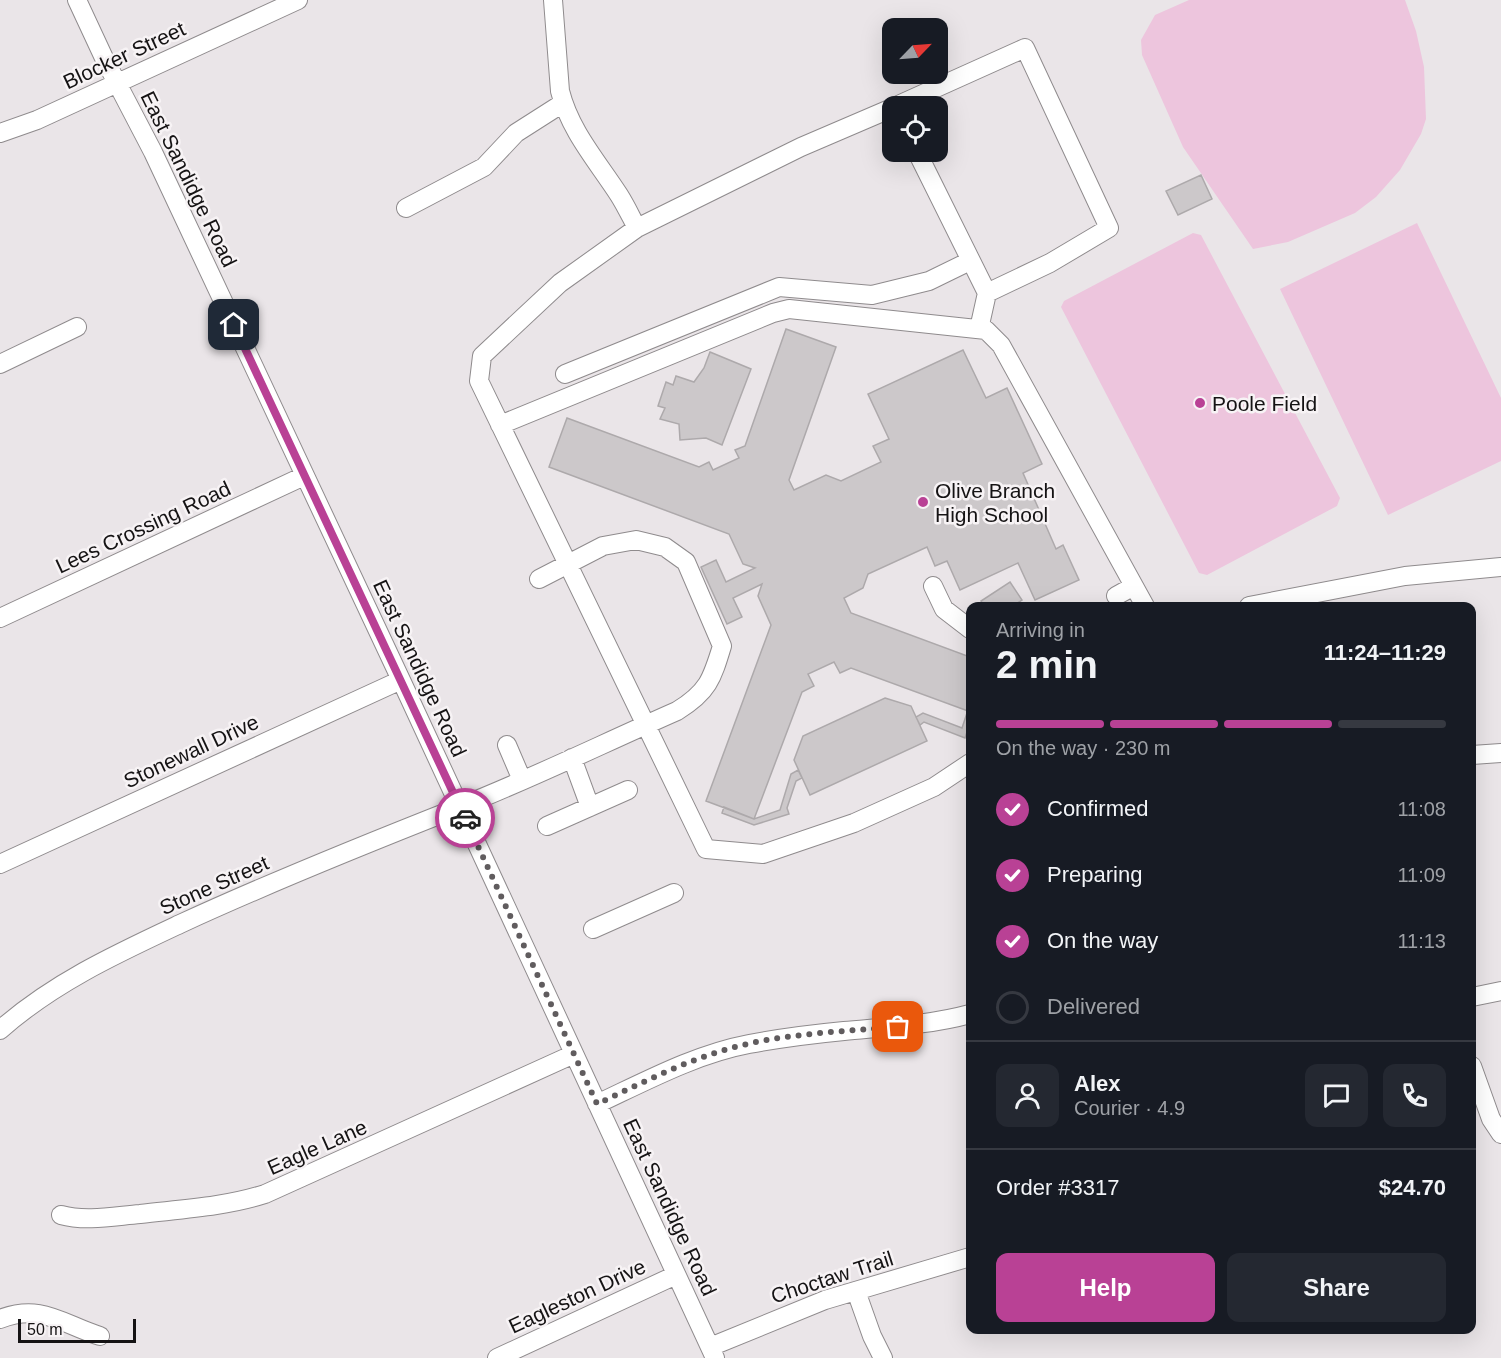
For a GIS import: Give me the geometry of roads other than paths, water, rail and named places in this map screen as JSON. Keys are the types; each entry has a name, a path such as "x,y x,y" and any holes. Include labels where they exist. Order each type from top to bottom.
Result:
{"street":[{"name":"East Sandidge Road","path":"77,0 153,152 401,680 712,1352"},
{"name":"Blocker Street","path":"0,133 37,120 117,82 145,72 298,0"},
{"path":"553,0 560,91 563,103 572,126 620,197 637,228"},
{"path":"918,96 1025,48 1109,228 1050,263 987,293"},
{"path":"406,208 484,167 516,133 563,103"},
{"path":"882,112 801,147 637,228 560,284 482,356 479,381 706,849 763,854 854,823 934,787 966,766"},
{"path":"922,162 987,293 979,329"},
{"path":"565,374 779,287 872,295 929,280 970,261"},
{"path":"500,425 773,313 789,309 986,330 1001,345 1143,602"},
{"path":"0,364 77,327"},
{"name":"Lees Crossing Road","path":"0,618 304,476"},
{"name":"Stone Street","path":"0,1030 51,990 122,951 228,902 460,807 678,711 699,696 712,679 722,646 686,562 665,548 636,540 603,546 539,579"},
{"path":"1270,602 1405,576 1501,567"},
{"path":"933,586 944,609 966,626"},
{"path":"1116,596 1134,586"},
{"name":"Stonewall Drive","path":"0,864 401,680"},
{"path":"507,745 522,780"},
{"path":"1476,755 1501,753"},
{"path":"572,758 590,807"},
{"path":"547,826 628,790"},
{"path":"593,929 674,893"},
{"path":"1476,996 1501,991"},
{"path":"597,1104 662,1073 746,1044 794,1036 898,1027 966,1015"},
{"name":"Eagle Lane","path":"61,1215 71,1218 101,1218 187,1210 220,1206 265,1194 574,1054"},
{"path":"1476,1077 1491,1119 1501,1134"},
{"name":"Choctaw Trail","path":"712,1352 825,1300 966,1258"},
{"name":"Eagleston Drive","path":"497,1358 676,1275"},
{"path":"856,1291 872,1336 883,1358"},
{"path":"0,1319 24,1312 37,1313 51,1316 79,1330 100,1336"}],"place":[{"name":"Poole Field","path":"1200,403"},
{"name":"Olive Branch High School","path":"923,502"}]}
